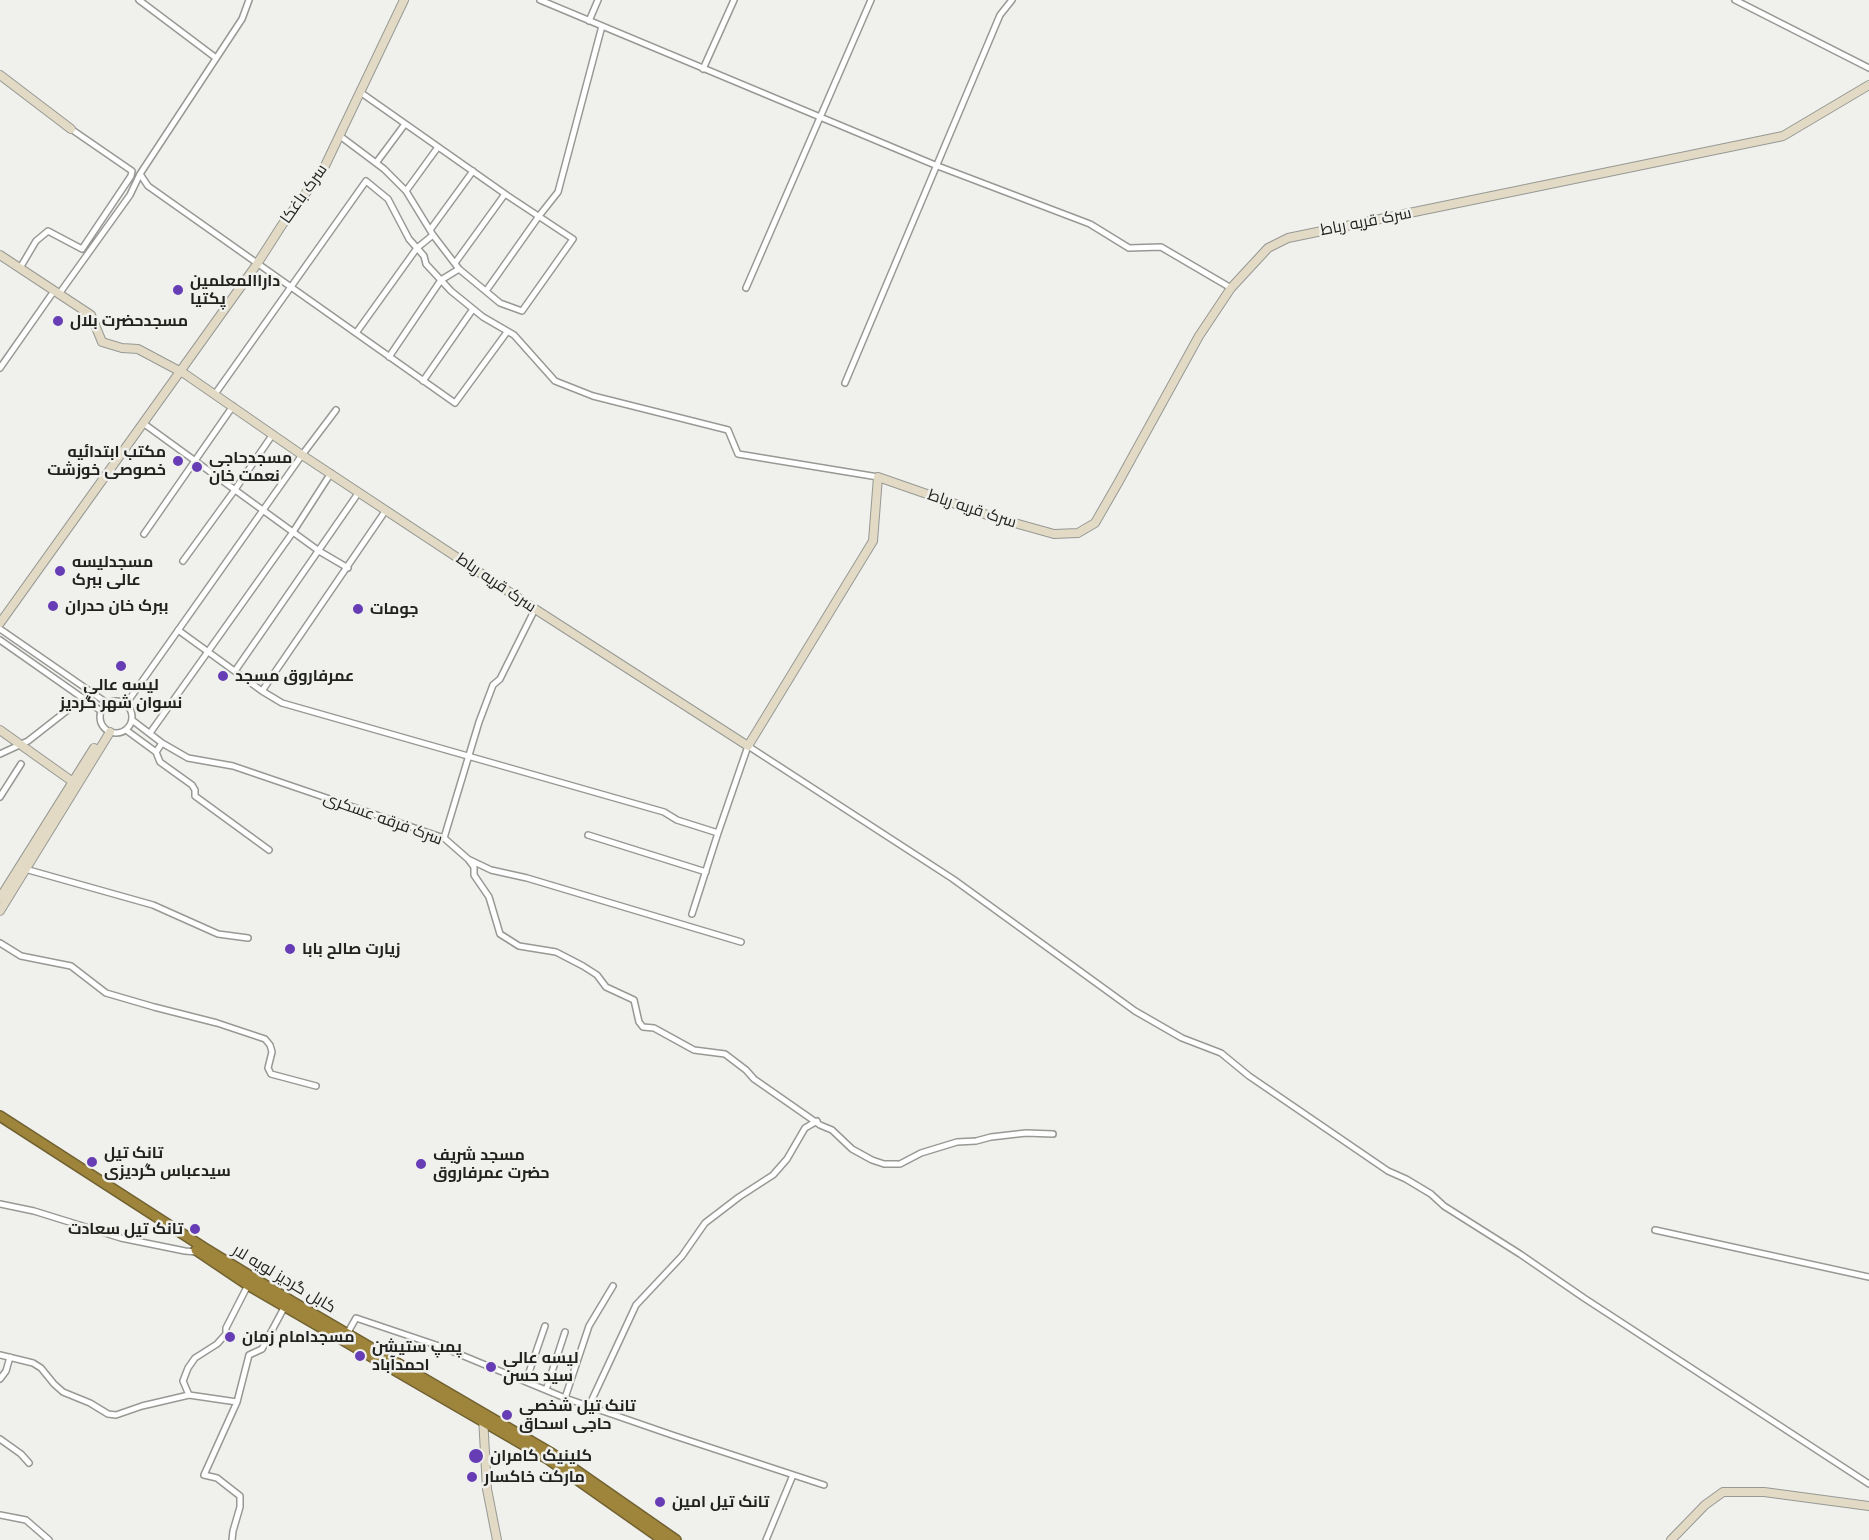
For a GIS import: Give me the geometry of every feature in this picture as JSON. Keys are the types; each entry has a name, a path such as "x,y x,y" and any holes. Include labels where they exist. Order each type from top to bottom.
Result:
{"highway":[{"name":"کابل گردیز لویه لار","path":"0,1116 203,1247 483,1417 663,1540"},
{"name":"کابل گردیز لویه لار","path":"0,1123 248,1285 551,1453 676,1540"}],"street":[{"path":"139,0 216,58"},
{"path":"0,368 130,195 140,174 242,19 249,0"},
{"name":"سرک باغکا","path":"0,623 323,170 404,0"},
{"path":"540,0 819,118 1090,224 1129,248 1161,247 1231,288"},
{"path":"589,21 598,0"},
{"path":"703,69 734,0"},
{"path":"746,288 871,0"},
{"path":"845,383 1000,15 1012,0"},
{"path":"1735,0 1869,68"},
{"path":"486,291 558,192 602,26"},
{"path":"0,75 71,129 132,171 131,176 82,249 48,231 36,241 20,268"},
{"name":"سرک قریه رباط","path":"878,477 993,517 1054,534 1078,533 1095,523 1199,336 1231,288 1268,248 1288,238 1783,136 1869,85"},
{"path":"339,136 376,164 406,191 457,266 500,303 522,310 573,239 360,92"},
{"path":"376,164 405,124"},
{"path":"406,191 438,147"},
{"path":"356,333 417,248 432,232 473,171"},
{"path":"140,174 148,186 455,404 507,332"},
{"path":"215,394 366,182 377,188 388,199 409,239 424,256 426,264 441,280 473,309 514,335 555,381 593,396 728,430 738,454 878,477 873,541 748,746 692,914"},
{"path":"389,357 441,280 457,266 505,194"},
{"path":"0,255 57,292"},
{"name":"سرک قریه رباط","path":"57,292 91,315 102,342 122,348 138,349 185,374 302,455 535,609 748,746"},
{"path":"423,381 473,309"},
{"path":"144,534 233,406"},
{"path":"126,704 336,410"},
{"path":"143,423 319,551 348,568"},
{"path":"183,561 273,434"},
{"path":"150,733 293,532 331,473"},
{"path":"236,671 359,492"},
{"path":"262,691 386,510"},
{"path":"444,838 479,722 493,685 500,679 535,609"},
{"path":"0,629 106,704"},
{"path":"178,630 282,703 664,812 676,820 718,833"},
{"path":"0,640 101,711"},
{"path":"0,754 22,745 83,698"},
{"path":"115,700 126,704 132,712 132,720 126,730 118,733 108,730 100,721 101,711 106,704 115,700"},
{"name":"سرک فرقه عسکری","path":"132,720 188,758 233,766 444,838 468,859 491,870 527,878 741,942"},
{"path":"0,730 72,782"},
{"path":"0,898 72,782 108,730"},
{"path":"0,911 108,730"},
{"path":"126,730 156,752 160,762 192,785 195,796 269,850"},
{"path":"156,752 162,742"},
{"path":"748,746 953,879 1135,1011 1182,1038 1221,1053 1249,1076 1388,1171 1431,1194 1444,1206 1869,1484"},
{"path":"0,797 21,764"},
{"path":"588,835 706,872"},
{"path":"468,859 474,867 474,875 489,897 501,934 519,946 556,952 583,966 597,975 606,987 634,1000 642,1027 654,1028 694,1050 725,1054 754,1079 820,1125 832,1130 852,1149 872,1160 891,1165 900,1164 921,1153 957,1142 1026,1133 1053,1134"},
{"path":"25,869 153,905 218,934 248,938"},
{"path":"0,943 21,956 71,966 106,993 217,1023 265,1039 272,1052 268,1068 271,1074 316,1086"},
{"path":"589,1406 636,1305 682,1256 705,1223 773,1175 787,1159 805,1128 817,1121"},
{"path":"0,1204 34,1210 121,1238 199,1252"},
{"path":"1655,1230 1869,1277"},
{"path":"189,1395 183,1381 188,1368 195,1358 217,1344 225,1334 248,1285"},
{"path":"565,1398 589,1326 613,1286"},
{"path":"232,1540 240,1507 240,1496 217,1478 204,1475 237,1402 249,1355 262,1349 285,1306"},
{"path":"346,1334 356,1318 442,1347 565,1398 824,1485"},
{"path":"525,1381 545,1326"},
{"path":"546,1390 565,1332"},
{"path":"0,1355 33,1363 41,1368 63,1392 90,1403 108,1414 116,1414 189,1395 237,1402"},
{"path":"0,1379 6,1371 10,1357"},
{"path":"483,1417 487,1489 497,1540"},
{"path":"0,1439 21,1454 29,1463"},
{"path":"766,1540 793,1475"},
{"path":"1671,1540 1705,1504 1723,1492 1764,1492 1869,1506"},
{"path":"0,1515 26,1520 49,1540"}],"place":[{"name":"داراالمعلمین پکتیا","path":"178,290"},
{"name":"مسجدحضرت بلال","path":"58,321"},
{"name":"مکتب ابتدائیه خصوصی خوزشت","path":"178,461"},
{"name":"مسجدحاجی نعمت خان","path":"197,467"},
{"name":"مسجدلیسه عالی ببرک","path":"60,571"},
{"name":"ببرک خان حدران","path":"53,606"},
{"name":"جومات","path":"358,609"},
{"name":"لیسه عالی نسوان شهر گردیز","path":"121,666"},
{"name":"عمرفاروق مسجد","path":"223,676"},
{"name":"زیارت صالح بابا","path":"290,949"},
{"name":"تانک تیل سیدعباس گردیزی","path":"92,1162"},
{"name":"مسجد شریف حضرت عمرفاروق","path":"421,1164"},
{"name":"تانک تیل سعادت","path":"195,1229"},
{"name":"مسجدامام زمان","path":"230,1337"},
{"name":"پمپ ستیشن احمدآباد","path":"360,1356"},
{"name":"لیسه عالی سید حسن","path":"491,1367"},
{"name":"تانک تیل شخصی حاجی اسحاق","path":"507,1415"},
{"name":"کلینیک کامران","path":"476,1456"},
{"name":"مارکت خاکسار","path":"472,1477"},
{"name":"تانک تیل امین","path":"660,1502"}]}
